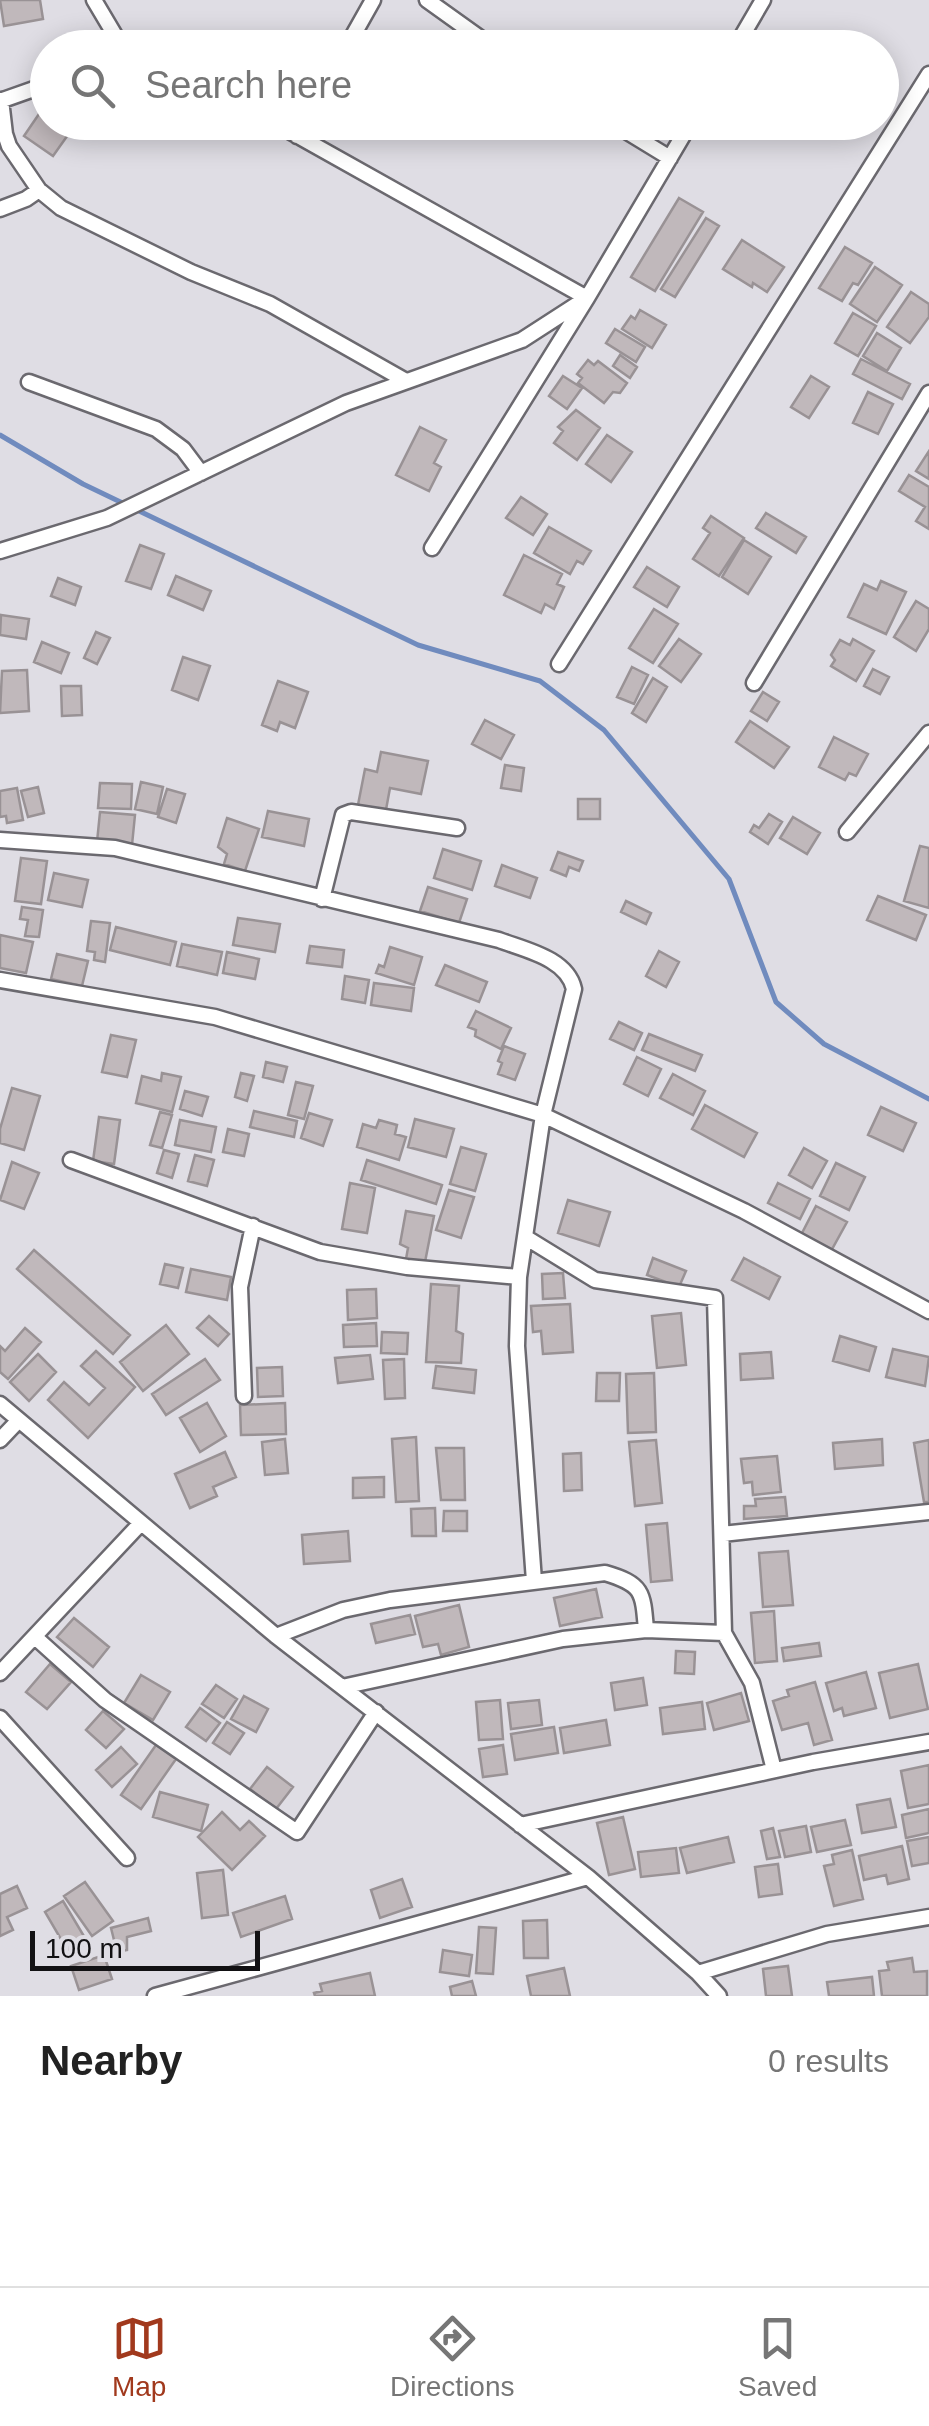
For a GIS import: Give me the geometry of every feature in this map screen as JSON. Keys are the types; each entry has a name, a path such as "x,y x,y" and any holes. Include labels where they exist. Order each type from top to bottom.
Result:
{"street":[{"path":"94,0 108,30"},
{"path":"356,30 373,0"},
{"path":"427,0 469,30"},
{"path":"744,30 757,2"},
{"path":"899,129 927,85"},
{"path":"30,90 0,101 4,134 39,190 85,221 191,272 270,304 406,381"},
{"path":"319,140 587,298"},
{"path":"640,140 670,158"},
{"path":"432,548 680,140"},
{"path":"559,664 892,140"},
{"path":"0,209 26,200 39,190"},
{"path":"0,552 107,518 346,404 522,340 587,298"},
{"path":"29,382 156,429 183,449 201,473"},
{"path":"754,684 929,393"},
{"path":"847,832 929,734"},
{"path":"322,899 343,815 351,812 457,828"},
{"path":"0,840 115,848 499,940 563,968 572,980 574,989 544,1115 519,1277 516,1346 534,1582"},
{"path":"0,980 215,1018 544,1115 744,1211 929,1312"},
{"path":"71,1160 320,1252 407,1267 519,1277"},
{"path":"244,1396 240,1287 254,1226"},
{"path":"525,1237 595,1280 715,1298 724,1633 752,1683 774,1770"},
{"path":"0,1404 276,1636 588,1878 720,1996"},
{"path":"0,1440 19,1420"},
{"path":"722,1534 929,1512"},
{"path":"0,1673 141,1522"},
{"path":"276,1636 343,1610 390,1600 605,1574 628,1580 638,1588 644,1598 646,1630"},
{"path":"342,1687 563,1639 646,1630 724,1633"},
{"path":"35,1637 105,1700 297,1832 376,1712"},
{"path":"0,1718 127,1858"},
{"path":"520,1825 774,1770 929,1742"},
{"path":"155,1996 588,1878"},
{"path":"698,1973 827,1934 929,1917"}],"building":[{"path":"0,0 40,0 43,19 4,26"},
{"path":"30,127 30,140 64,140 53,156 24,136"},
{"path":"679,198 703,212 655,291 631,277"},
{"path":"706,218 719,226 675,297 661,289"},
{"path":"742,240 784,267 767,292 723,269"},
{"path":"845,247 872,263 842,301 819,288"},
{"path":"875,267 902,285 877,322 850,304"},
{"path":"911,292 929,304 929,317 910,343 887,327"},
{"path":"640,310 666,325 652,348 622,329"},
{"path":"853,313 876,326 858,356 835,343"},
{"path":"615,329 645,347 636,362 606,343"},
{"path":"877,333 901,348 887,371 863,356"},
{"path":"620,355 637,367 630,378 613,366"},
{"path":"861,359 910,384 902,399 853,374"},
{"path":"588,360 594,365 598,361 627,383 620,393 613,392 604,403 578,383 582,378 577,374"},
{"path":"563,376 582,388 567,409 549,396"},
{"path":"811,376 829,387 809,418 791,407"},
{"path":"868,392 893,404 878,434 853,423"},
{"path":"576,410 600,428 577,460 554,443 563,431 558,427"},
{"path":"420,427 446,440 434,463 441,467 429,491 396,475"},
{"path":"607,435 632,452 611,482 586,464"},
{"path":"929,451 929,479 916,471"},
{"path":"909,475 929,487 929,529 916,521 925,507 899,491"},
{"path":"521,497 547,514 533,535 506,518"},
{"path":"766,513 806,537 796,553 756,528"},
{"path":"711,516 744,538 719,576 693,559 710,533 703,528"},
{"path":"549,527 591,551 583,564 577,561 570,574 534,553"},
{"path":"744,540 771,557 748,594 722,577"},
{"path":"140,545 164,554 151,589 126,581"},
{"path":"524,555 562,574 557,584 564,587 554,609 545,604 541,613 504,595"},
{"path":"647,567 679,587 667,607 634,587"},
{"path":"176,576 211,591 203,610 168,595"},
{"path":"58,578 81,587 75,605 51,596"},
{"path":"881,581 906,592 886,634 848,617 864,584 877,590"},
{"path":"916,601 929,609 929,629 916,651 894,637"},
{"path":"654,609 678,624 653,663 629,648"},
{"path":"1,615 29,619 26,639 0,635"},
{"path":"96,632 110,638 97,664 84,658"},
{"path":"679,639 701,654 681,682 659,666"},
{"path":"853,639 874,651 856,681 831,666 835,660 831,655 840,640 850,645"},
{"path":"42,642 69,653 61,673 34,662"},
{"path":"183,657 210,666 198,700 172,690"},
{"path":"632,667 648,675 634,704 617,697"},
{"path":"873,669 889,677 880,694 864,686"},
{"path":"27,670 29,711 0,713 2,671"},
{"path":"653,678 667,687 646,722 632,713"},
{"path":"278,681 308,692 295,728 280,722 277,731 262,725"},
{"path":"61,686 81,686 82,715 62,716"},
{"path":"763,692 779,702 767,721 751,711"},
{"path":"485,720 514,735 501,759 472,744"},
{"path":"750,721 789,747 774,768 736,742"},
{"path":"834,737 868,754 856,776 849,773 845,780 819,767"},
{"path":"381,752 428,761 421,794 390,788 385,815 357,810 365,769 377,772"},
{"path":"505,765 524,768 521,791 501,788"},
{"path":"141,782 163,787 157,814 135,809"},
{"path":"100,783 132,784 131,809 98,808"},
{"path":"38,787 44,813 28,817 21,791"},
{"path":"17,788 23,820 7,823 6,816 0,817 0,791"},
{"path":"167,789 185,794 176,823 158,817"},
{"path":"578,799 600,799 600,819 578,819"},
{"path":"268,811 309,819 304,846 262,837"},
{"path":"100,812 135,815 132,845 97,842"},
{"path":"769,814 782,822 768,844 750,832 754,825 759,828"},
{"path":"793,817 820,833 807,854 780,838"},
{"path":"227,818 259,829 245,871 224,864 227,854 218,847"},
{"path":"920,846 929,848 929,908 904,901"},
{"path":"443,849 481,861 472,890 434,878"},
{"path":"558,852 583,861 579,871 569,867 566,876 551,870"},
{"path":"21,858 47,861 41,904 15,901"},
{"path":"502,865 537,878 530,898 495,886"},
{"path":"54,873 88,880 82,907 48,900"},
{"path":"428,887 467,899 459,923 420,911"},
{"path":"878,896 926,915 916,940 867,920"},
{"path":"626,901 651,913 646,924 621,912"},
{"path":"22,907 43,910 39,937 25,936 28,920 20,919"},
{"path":"238,918 280,924 275,952 233,945"},
{"path":"91,921 110,923 105,962 94,960 95,952 87,951"},
{"path":"116,927 176,942 170,965 110,950"},
{"path":"0,935 33,942 26,973 0,968"},
{"path":"182,944 222,952 217,975 177,966"},
{"path":"310,946 344,950 342,967 307,963"},
{"path":"390,947 422,957 414,985 376,973 379,965 384,967"},
{"path":"659,951 679,962 666,987 646,976"},
{"path":"227,952 259,959 255,979 223,973"},
{"path":"57,954 88,961 82,986 51,979"},
{"path":"445,965 487,982 479,1002 436,985"},
{"path":"345,976 369,980 365,1003 342,999"},
{"path":"374,983 414,988 411,1011 371,1005"},
{"path":"476,1011 511,1028 501,1049 475,1036 476,1030 468,1027"},
{"path":"619,1022 642,1033 634,1050 610,1039"},
{"path":"649,1034 702,1055 695,1071 642,1050"},
{"path":"111,1035 136,1040 127,1077 102,1072"},
{"path":"504,1046 525,1054 515,1080 498,1074"},
{"path":"637,1057 661,1069 648,1096 624,1084"},
{"path":"266,1062 287,1067 283,1082 263,1077"},
{"path":"162,1073 181,1077 172,1112 136,1103 142,1076 161,1081"},
{"path":"241,1073 254,1076 247,1101 235,1097"},
{"path":"673,1074 705,1091 693,1115 660,1098"},
{"path":"296,1082 313,1086 304,1119 288,1115"},
{"path":"12,1088 40,1096 24,1150 0,1143"},
{"path":"185,1091 208,1097 202,1116 180,1109"},
{"path":"705,1105 757,1133 744,1157 692,1129"},
{"path":"881,1107 916,1123 903,1151 868,1135"},
{"path":"254,1111 297,1121 294,1137 250,1127"},
{"path":"160,1112 172,1115 162,1148 150,1145"},
{"path":"309,1113 332,1120 323,1146 301,1138"},
{"path":"99,1117 120,1120 114,1164 93,1161"},
{"path":"415,1119 454,1129 446,1157 408,1147"},
{"path":"180,1120 216,1127 211,1152 175,1145"},
{"path":"379,1120 397,1125 395,1134 406,1137 399,1160 357,1147 363,1124 376,1128"},
{"path":"228,1129 249,1134 244,1156 223,1152"},
{"path":"461,1147 486,1154 475,1191 450,1184"},
{"path":"804,1148 827,1161 812,1188 789,1175"},
{"path":"164,1150 179,1154 172,1178 157,1173"},
{"path":"195,1155 214,1160 207,1186 188,1181"},
{"path":"367,1160 442,1185 436,1204 361,1180"},
{"path":"12,1162 39,1173 24,1209 0,1200"},
{"path":"836,1163 865,1177 849,1210 820,1196"},
{"path":"350,1183 375,1188 367,1233 342,1229"},
{"path":"778,1183 810,1199 800,1219 768,1203"},
{"path":"449,1190 474,1197 461,1238 436,1230"},
{"path":"568,1200 610,1212 599,1246 558,1233"},
{"path":"816,1206 847,1222 831,1251 801,1235"},
{"path":"406,1211 434,1216 425,1262 406,1259 408,1248 400,1244"},
{"path":"34,1250 130,1335 113,1354 17,1269"},
{"path":"653,1258 686,1271 679,1287 647,1275"},
{"path":"744,1258 780,1277 769,1299 732,1280"},
{"path":"165,1264 183,1268 178,1288 160,1284"},
{"path":"191,1269 231,1277 227,1300 186,1292"},
{"path":"563,1273 565,1298 543,1299 542,1274"},
{"path":"431,1284 459,1286 456,1331 463,1334 461,1363 426,1362"},
{"path":"376,1289 377,1318 348,1320 347,1290"},
{"path":"570,1304 573,1352 543,1354 541,1331 533,1332 531,1306"},
{"path":"681,1313 686,1365 657,1368 652,1316"},
{"path":"209,1316 229,1334 218,1346 197,1328"},
{"path":"376,1323 377,1346 344,1347 343,1325"},
{"path":"166,1325 189,1354 143,1391 120,1362"},
{"path":"25,1328 41,1342 8,1379 0,1372 0,1346 5,1351"},
{"path":"382,1332 408,1333 407,1354 381,1353"},
{"path":"840,1336 876,1347 869,1371 833,1361"},
{"path":"893,1349 929,1357 925,1386 886,1377"},
{"path":"96,1351 135,1387 88,1438 48,1400 64,1382 89,1405 105,1388 81,1366"},
{"path":"771,1352 773,1378 741,1380 740,1354"},
{"path":"38,1354 56,1372 29,1401 10,1382"},
{"path":"370,1355 373,1379 338,1383 335,1358"},
{"path":"205,1359 220,1380 166,1415 152,1394"},
{"path":"404,1359 405,1398 385,1399 383,1360"},
{"path":"436,1366 476,1370 474,1393 433,1388"},
{"path":"282,1367 283,1396 258,1397 257,1368"},
{"path":"597,1373 620,1373 619,1401 596,1401"},
{"path":"654,1373 656,1432 628,1433 626,1374"},
{"path":"207,1403 226,1436 200,1452 180,1418"},
{"path":"285,1403 286,1434 241,1435 240,1405"},
{"path":"416,1437 419,1501 396,1502 392,1439"},
{"path":"285,1439 288,1473 265,1475 262,1442"},
{"path":"882,1439 883,1465 835,1469 833,1443"},
{"path":"656,1440 662,1503 635,1506 629,1442"},
{"path":"929,1440 929,1502 924,1502 914,1443"},
{"path":"436,1448 464,1448 465,1500 441,1500"},
{"path":"225,1452 236,1477 213,1487 217,1496 190,1508 175,1474"},
{"path":"581,1453 582,1490 564,1491 563,1454"},
{"path":"777,1456 781,1492 753,1495 752,1482 744,1483 741,1459"},
{"path":"384,1477 384,1497 353,1498 353,1478"},
{"path":"785,1497 787,1516 744,1519 744,1506 756,1506 755,1499"},
{"path":"435,1508 436,1536 412,1536 411,1509"},
{"path":"444,1511 467,1511 467,1531 443,1531"},
{"path":"667,1523 672,1580 651,1582 646,1525"},
{"path":"348,1531 350,1561 304,1564 302,1535"},
{"path":"788,1551 793,1605 763,1607 759,1553"},
{"path":"596,1589 602,1617 560,1626 554,1598"},
{"path":"459,1605 469,1647 441,1655 438,1644 423,1647 415,1616"},
{"path":"774,1611 777,1661 755,1663 751,1613"},
{"path":"410,1615 415,1634 376,1643 371,1624"},
{"path":"74,1618 109,1647 93,1667 57,1637"},
{"path":"819,1643 821,1656 784,1661 782,1648"},
{"path":"676,1651 695,1652 694,1674 675,1673"},
{"path":"50,1664 71,1682 47,1709 26,1692"},
{"path":"918,1664 928,1709 890,1718 879,1673"},
{"path":"866,1672 876,1708 844,1716 842,1708 834,1711 826,1683"},
{"path":"141,1675 170,1692 153,1720 124,1703"},
{"path":"643,1678 647,1705 615,1710 611,1683"},
{"path":"815,1682 832,1740 814,1745 808,1723 782,1730 773,1701 789,1696 787,1690"},
{"path":"216,1685 237,1699 224,1718 202,1704"},
{"path":"741,1693 749,1721 714,1730 707,1703"},
{"path":"244,1696 268,1709 256,1732 231,1719"},
{"path":"500,1700 503,1739 479,1740 476,1702"},
{"path":"539,1700 542,1725 511,1729 508,1703"},
{"path":"702,1702 705,1729 663,1734 660,1708"},
{"path":"200,1708 220,1723 206,1741 186,1727"},
{"path":"103,1711 124,1729 106,1748 86,1730"},
{"path":"606,1720 610,1745 564,1753 560,1728"},
{"path":"227,1722 244,1733 230,1754 213,1743"},
{"path":"554,1727 558,1753 515,1760 511,1734"},
{"path":"156,1745 176,1759 141,1809 121,1795"},
{"path":"503,1745 507,1774 483,1777 479,1749"},
{"path":"121,1747 137,1764 112,1787 96,1770"},
{"path":"929,1765 929,1804 908,1808 901,1771"},
{"path":"267,1767 293,1787 276,1809 250,1789"},
{"path":"160,1792 208,1805 201,1831 153,1817"},
{"path":"890,1799 896,1827 862,1833 857,1805"},
{"path":"929,1809 929,1833 906,1838 902,1815"},
{"path":"222,1812 240,1830 249,1821 265,1836 232,1870 198,1837"},
{"path":"623,1817 635,1869 609,1875 597,1823"},
{"path":"845,1820 851,1845 817,1852 811,1827"},
{"path":"806,1826 811,1852 785,1857 779,1831"},
{"path":"773,1828 780,1857 767,1859 761,1831"},
{"path":"728,1837 734,1862 687,1873 680,1848"},
{"path":"929,1837 929,1863 912,1866 907,1841"},
{"path":"902,1846 909,1879 888,1884 886,1875 864,1880 859,1856"},
{"path":"676,1848 679,1873 641,1877 638,1852"},
{"path":"852,1850 863,1899 834,1906 824,1866 834,1864 832,1855"},
{"path":"778,1864 782,1894 759,1897 755,1867"},
{"path":"223,1870 228,1915 202,1918 197,1873"},
{"path":"402,1879 412,1907 380,1918 371,1890"},
{"path":"85,1882 113,1921 92,1936 64,1896"},
{"path":"17,1886 27,1908 7,1917 13,1930 0,1936 0,1894"},
{"path":"285,1896 292,1919 241,1937 233,1913"},
{"path":"63,1901 88,1943 69,1953 45,1912"},
{"path":"148,1918 151,1931 127,1937 127,1950 117,1952 111,1928"},
{"path":"547,1920 548,1958 524,1958 523,1921"},
{"path":"479,1927 496,1928 493,1974 476,1973"},
{"path":"443,1950 472,1955 469,1976 440,1972"},
{"path":"104,1955 112,1979 79,1990 71,1966"},
{"path":"912,1958 914,1972 927,1971 927,1996 882,1996 879,1971 889,1970 887,1962"},
{"path":"788,1966 792,1996 766,1996 763,1969"},
{"path":"564,1968 570,1996 531,1996 527,1976"},
{"path":"370,1973 375,1996 315,1996 314,1993 322,1991 320,1984"},
{"path":"872,1977 874,1996 829,1996 827,1982"},
{"path":"472,1981 476,1996 452,1996 450,1987"}],"waterway":[{"path":"0,435 83,484 418,645 540,681 604,730 729,879 776,1002 824,1044 929,1099"}]}
